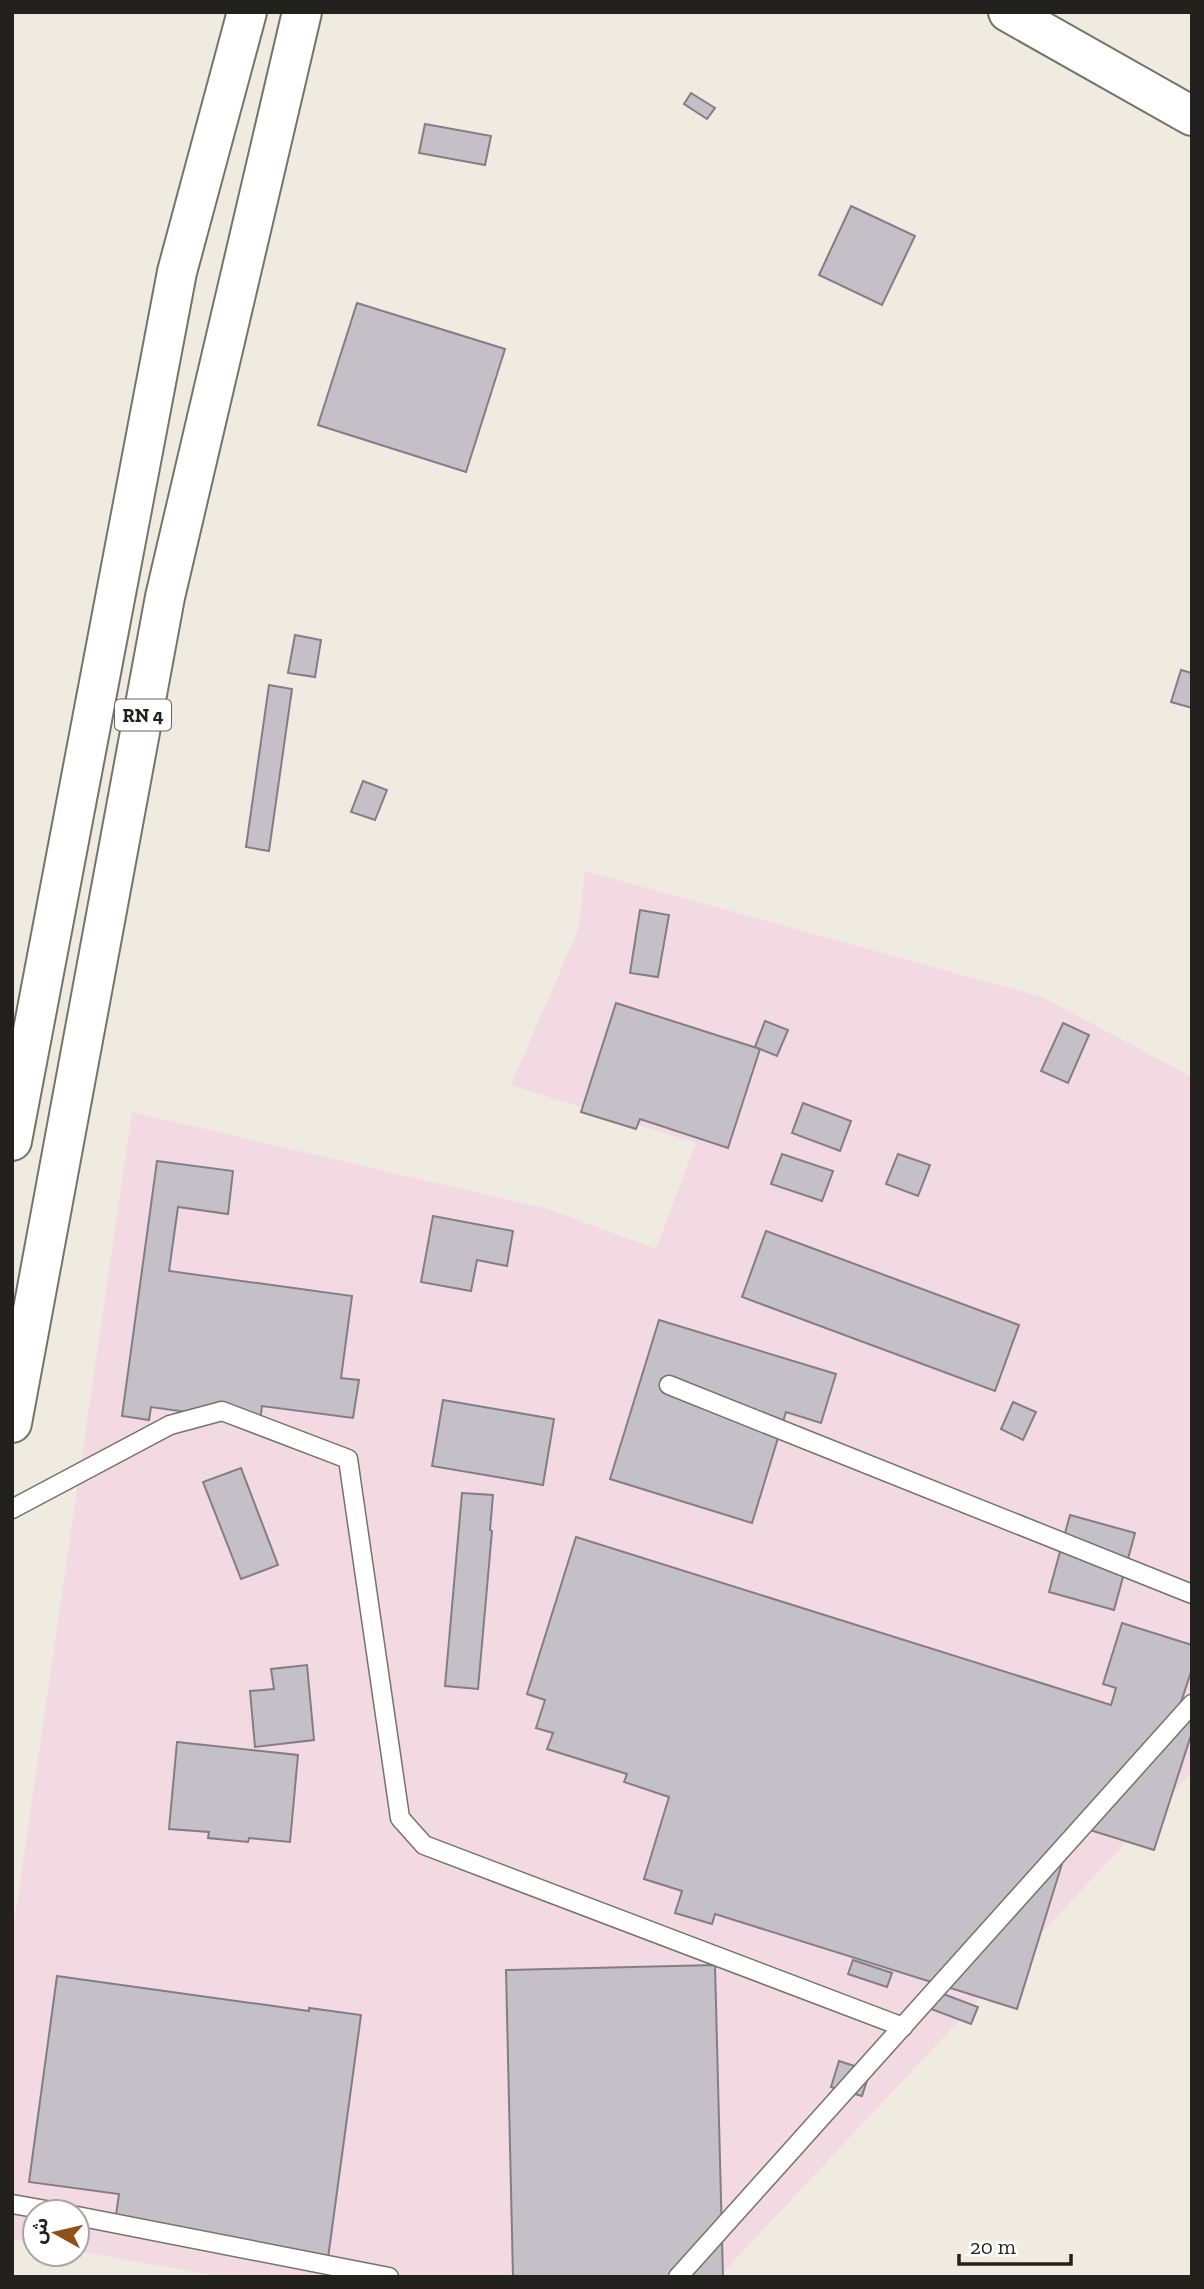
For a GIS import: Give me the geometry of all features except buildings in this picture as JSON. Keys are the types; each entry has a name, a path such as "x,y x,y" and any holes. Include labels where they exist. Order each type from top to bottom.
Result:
{"main road":[{"name":"RN 4","path":"12,1141 177,272 247,12"},
{"name":"RN 4","path":"12,1423 165,597 302,12"},
{"path":"1008,12 1192,116"}],"lane":[{"path":"669,1385 1192,1594"},
{"path":"12,1509 170,1425 222,1411 348,1459 400,1818 424,1845 903,2026"},
{"path":"678,2277 1192,1704"},
{"path":"91,2219 389,2277"}],"shaded area":[{"path":"585,871 1042,997 1192,1077 1192,1772 719,2277 223,2277 91,2253 91,2198 21,2198 21,2241 12,2239 12,1938 132,1112 548,1209 656,1249 696,1143 511,1085 578,930"}]}
